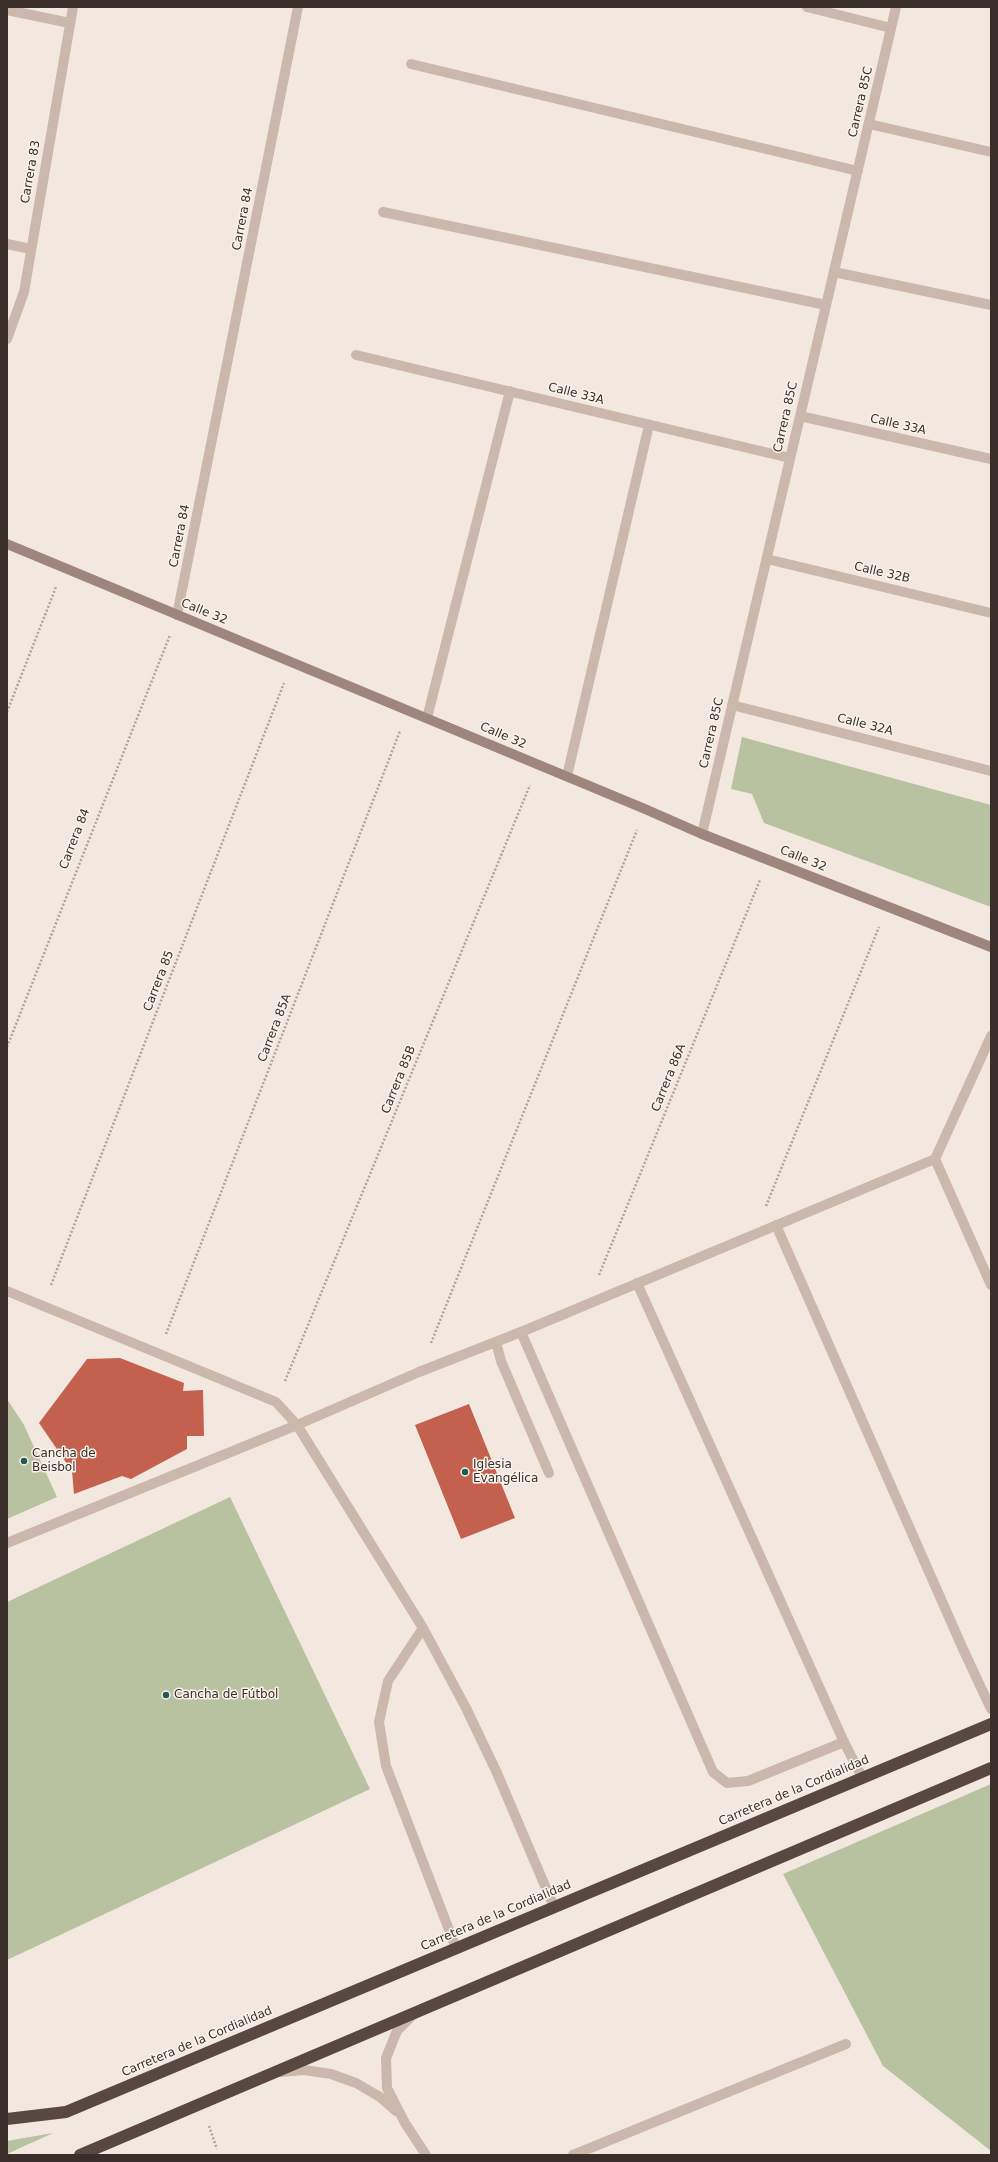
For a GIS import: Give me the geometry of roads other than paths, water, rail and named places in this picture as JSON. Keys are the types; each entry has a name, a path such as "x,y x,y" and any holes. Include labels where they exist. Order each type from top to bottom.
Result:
{"highway":[{"name":"Carretera de la Cordialidad","path":"7,2119 66,2112 991,1724"},
{"path":"80,2155 418,2010 991,1768"}],"street":[{"name":"Carrera 83","path":"7,339 24,292 73,7"},
{"name":"Carrera 84","path":"177,615 298,7"},
{"path":"807,7 891,28"},
{"name":"Carrera 85C","path":"702,834 896,7"},
{"path":"7,10 70,23"},
{"path":"412,64 858,171"},
{"path":"869,124 991,152"},
{"path":"382,212 826,305"},
{"path":"7,244 31,249"},
{"path":"834,272 991,305"},
{"name":"Calle 33A","path":"356,355 790,458"},
{"path":"427,718 510,391"},
{"name":"Calle 33A","path":"800,416 991,459"},
{"path":"567,776 649,425"},
{"name":"Calle 32","path":"7,544 567,776 702,834 991,947"},
{"name":"Calle 32B","path":"766,559 991,613"},
{"name":"Calle 32A","path":"732,705 991,771"},
{"path":"7,1543 297,1425 419,1372 521,1332 637,1282 935,1159 991,1036"},
{"path":"935,1159 991,1285"},
{"path":"776,1225 962,1649 991,1709"},
{"path":"637,1282 844,1742 862,1778"},
{"path":"7,1291 276,1402 297,1425 423,1628 466,1708 497,1773 554,1907"},
{"path":"521,1332 714,1772 727,1783 748,1781 844,1742"},
{"path":"496,1342 501,1361 549,1474"},
{"path":"423,1628 388,1681 379,1722 386,1766 456,1948"},
{"path":"418,2010 397,2031 386,2058 387,2088 426,2155"},
{"path":"573,2155 846,2044"},
{"path":"276,2072 304,2070 331,2074 350,2080 380,2097 401,2114"}],"place":[{"name":"Cancha de Beisbol","path":"24,1461"},
{"name":"Iglesia Evangélica","path":"465,1472"},
{"name":"Cancha de Fútbol","path":"166,1695"}]}
